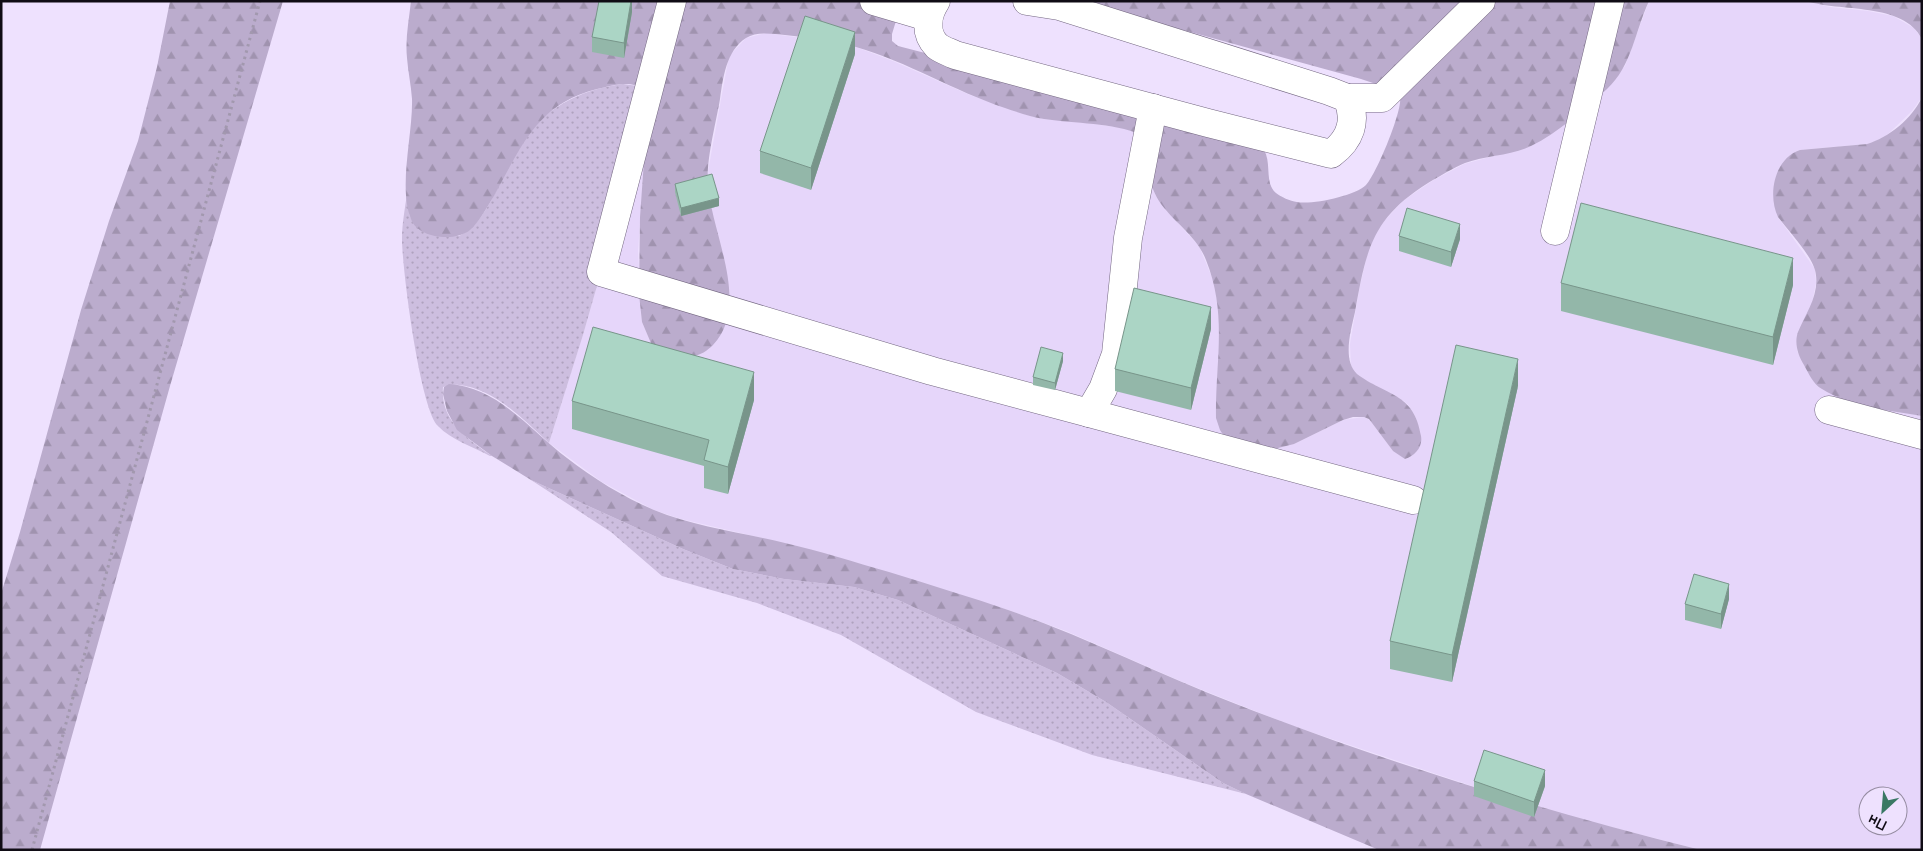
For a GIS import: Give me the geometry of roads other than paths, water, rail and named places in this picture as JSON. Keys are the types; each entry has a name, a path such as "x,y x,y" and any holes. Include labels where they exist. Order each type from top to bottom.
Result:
{"lane":[{"path":"672,1 601,272 932,371 1413,500"},
{"path":"874,1 932,9 928,28 931,38 938,47 955,55 1331,154 1346,141 1351,129 1351,109 1347,98"},
{"path":"1027,1 1059,6 1347,98 1382,98 1481,1"},
{"path":"1555,231 1610,1"},
{"path":"1089,413 1103,388 1116,354 1128,238 1152,108"},
{"path":"1829,410 1922,435"}]}
